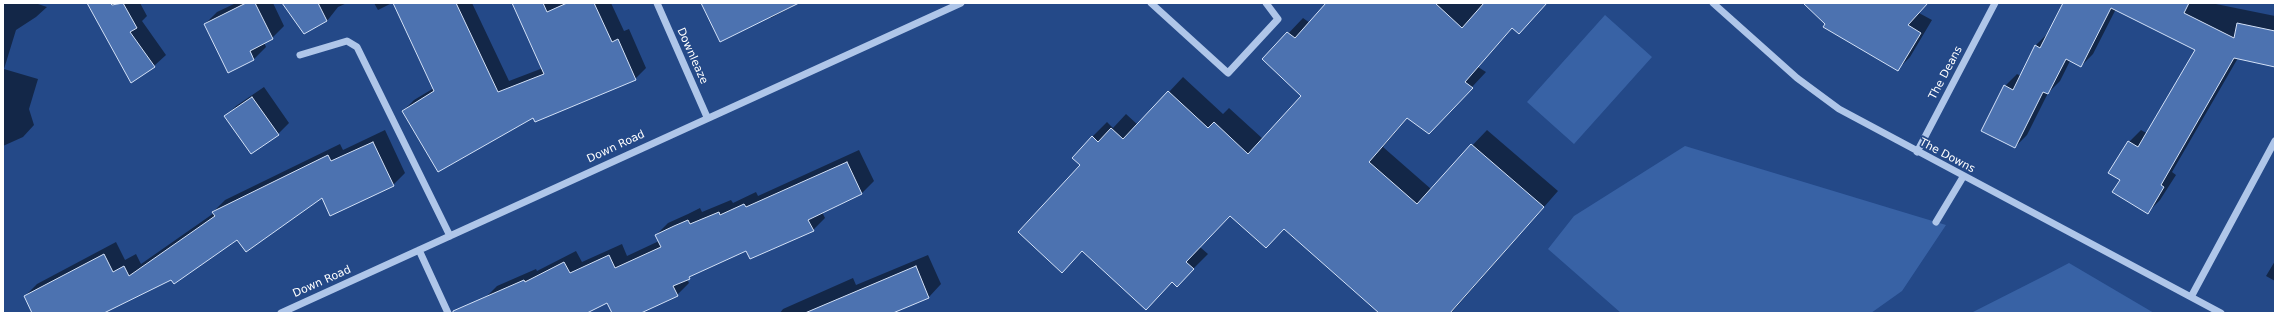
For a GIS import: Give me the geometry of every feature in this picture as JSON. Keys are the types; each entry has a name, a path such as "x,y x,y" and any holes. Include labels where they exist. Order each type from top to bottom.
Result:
{"street":[{"name":"Downleaze","path":"657,3 707,117"},
{"name":"Down Road","path":"281,313 707,117 807,74 961,3"},
{"path":"1151,3 1228,73 1278,19 1266,3"},
{"name":"The Downs","path":"1713,3 1752,39 1823,98 1857,120 2221,313"},
{"name":"The Deans","path":"1917,152 1995,3"},
{"path":"300,55 347,41 357,47 450,236"},
{"path":"2191,298 2275,141"},
{"path":"1936,222 1963,176"},
{"path":"419,250 448,313"}],"shaded area":[{"path":"1605,15 1652,57 1574,144 1527,102"},
{"path":"1685,146 1946,225 1902,291 1871,313 1621,313 1548,249 1574,216"},
{"path":"2069,263 2154,313 1971,313 2048,274"}],"building":[{"path":"87,3 110,3 112,5 123,3 137,28 130,32 155,67 131,83"},
{"path":"246,3 255,3 273,39 250,51 254,60 228,73 204,24"},
{"path":"282,3 318,3 327,21 304,34"},
{"path":"393,3 456,3 498,92 544,74 512,3 543,3 547,12 567,3 594,3 612,42 618,39 636,80 535,122 533,118 438,172 402,111 434,91"},
{"path":"701,3 799,3 720,42"},
{"path":"1326,3 1435,3 1462,28 1484,3 1547,3 1519,34 1512,28 1465,82 1473,88 1429,134 1407,118 1369,162 1417,204 1471,144 1544,207 1450,313 1379,313 1284,229 1266,248 1230,216 1186,262 1194,269 1177,287 1172,282 1146,310 1082,251 1062,273 1018,232 1080,165 1072,158 1092,136 1098,142 1111,128 1123,139 1168,91 1208,128 1214,122 1248,154 1301,96 1262,59 1287,32 1295,38"},
{"path":"1803,3 1928,3 1908,25 1921,33 1898,71 1823,27 1825,24"},
{"path":"2063,3 2189,3 2184,13 2234,38 2237,23 2275,31 2275,67 2234,58 2161,185 2164,187 2148,214 2112,192 2120,180 2108,173 2128,141 2138,147 2195,50 2111,8 2081,67 2066,59 2048,94 2043,92 2015,148 1981,131 2004,85 2013,90 2035,45 2040,48"},
{"path":"252,97 279,135 251,154 224,116"},
{"path":"373,142 394,186 330,216 322,198 246,252 237,240 174,284 171,280 104,313 32,313 24,296 104,254 113,272 124,266 129,276 215,216 212,212 328,155 331,161"},
{"path":"847,162 862,194 808,220 814,231 750,259 746,251 689,277 690,279 673,286 678,296 641,313 612,313 607,303 587,313 453,313 453,311 524,280 525,282 564,262 570,273 609,255 615,268 661,247 655,235 674,226 688,220 690,224 719,212 720,215 744,204 746,207"},
{"path":"916,266 929,298 893,313 805,313"}]}
